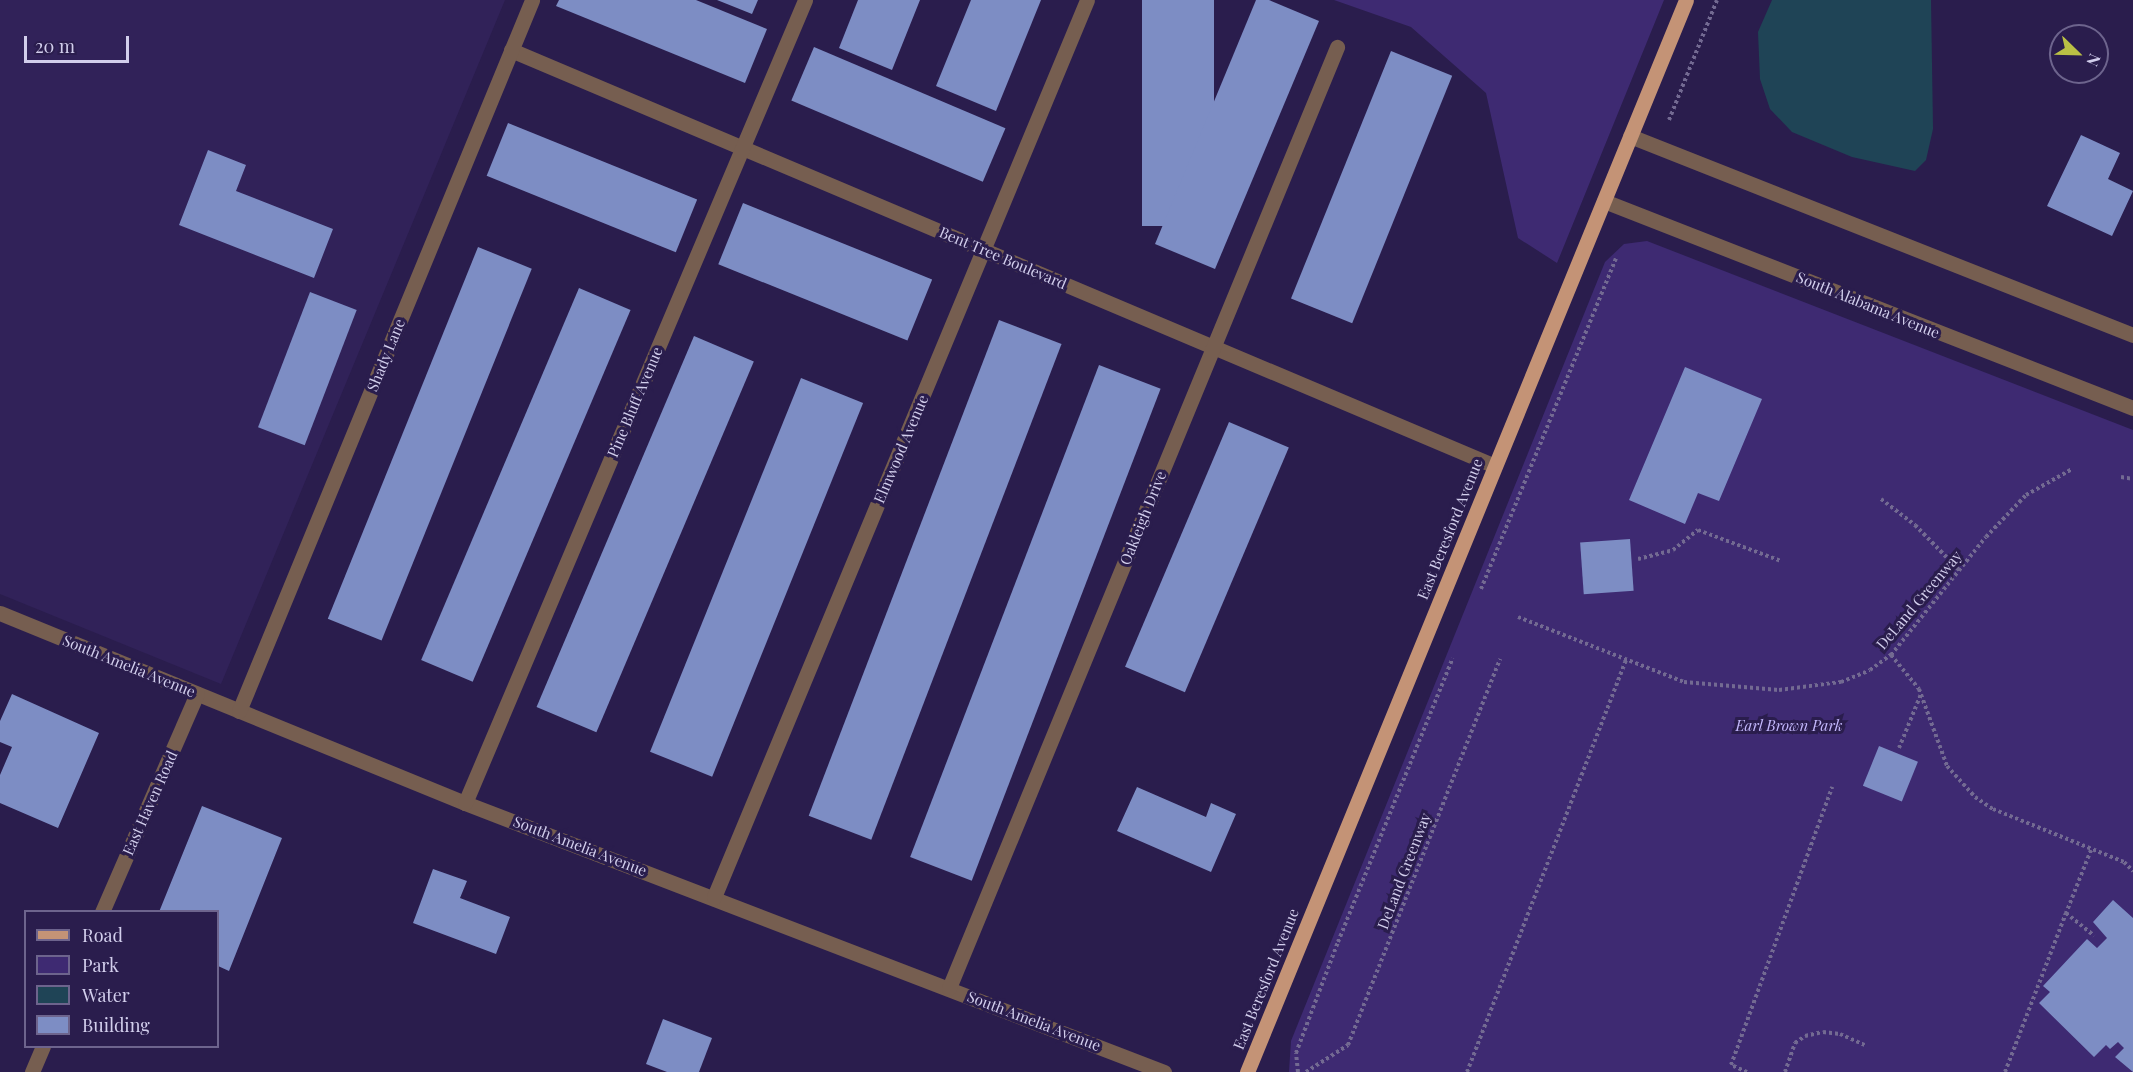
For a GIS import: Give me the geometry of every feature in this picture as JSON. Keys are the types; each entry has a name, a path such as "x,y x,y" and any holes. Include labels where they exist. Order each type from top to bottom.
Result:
{"main road":[{"name":"East Beresford Avenue","path":"1247,1072 1686,0"}],"street":[{"name":"Shady Lane","path":"239,711 532,0"},
{"name":"Pine Bluff Avenue","path":"465,803 805,0"},
{"name":"Elmwood Avenue","path":"714,897 1087,0"},
{"name":"Oakleigh Drive","path":"949,988 1337,47"},
{"name":"Bent Tree Boulevard","path":"511,50 1495,466"},
{"path":"1630,136 2133,335"},
{"name":"South Alabama Avenue","path":"1604,201 2132,405"},
{"name":"South Amelia Avenue","path":"0,613 465,803 1164,1072"},
{"name":"East Haven Road","path":"103,910 197,694"},
{"path":"32,1072 43,1048"}],"path":[{"path":"1669,120 1717,0"},
{"path":"1481,589 1616,258"},
{"name":"DeLand Greenway","path":"1518,617 1684,682 1779,690 1841,682 1870,670 1891,656 1959,570 2026,495 2072,469"},
{"path":"2121,477 2133,479"},
{"path":"1881,499 1915,525 1959,570"},
{"path":"1638,559 1673,550 1698,530 1781,561"},
{"path":"1891,656 1921,693 1947,766 1975,797 1993,809 2124,862 2133,872"},
{"path":"1298,1072 1296,1053 1325,975 1453,658"},
{"name":"DeLand Greenway","path":"1306,1072 1348,1045 1500,659"},
{"path":"1467,1072 1626,660"},
{"path":"1899,748 1921,693"},
{"path":"1748,1072 1731,1065 1832,787"},
{"path":"2005,1072 2091,850"},
{"path":"2066,913 2094,936"},
{"path":"1785,1072 1795,1043 1805,1036 1823,1032 1840,1034 1865,1045"}],"shaded area":[{"path":"0,0 505,0 221,684 0,594"}],"green space":[{"path":"1334,0 1664,0 1557,263 1518,238 1486,93 1411,27"},
{"name":"Earl Brown Park","path":"1647,241 2133,430 2133,1072 1289,1072 1291,1041 1605,262 1624,244"}],"water":[{"path":"1772,0 1931,0 1933,129 1926,160 1915,171 1852,157 1792,132 1770,109 1760,79 1758,32"}],"building":[{"path":"559,0 696,0 767,29 745,83 556,6"},
{"path":"717,0 758,0 752,14"},
{"path":"858,0 920,0 892,70 839,48"},
{"path":"971,0 1041,0 996,111 936,86"},
{"path":"1142,0 1214,0 1214,226 1142,226"},
{"path":"1256,0 1269,0 1319,21 1215,269 1155,244"},
{"path":"814,47 1005,128 983,182 791,100"},
{"path":"1391,51 1452,76 1352,323 1291,299"},
{"path":"508,123 697,199 676,252 487,176"},
{"path":"2081,135 2120,153 2108,179 2133,191 2112,236 2047,206"},
{"path":"208,150 246,165 236,191 333,229 314,278 179,225"},
{"path":"743,203 932,279 907,341 718,264"},
{"path":"478,247 532,269 382,641 328,619"},
{"path":"579,288 631,310 473,682 421,660"},
{"path":"310,292 357,310 305,445 258,427"},
{"path":"999,320 1062,344 871,840 809,816"},
{"path":"694,336 754,361 596,732 537,707"},
{"path":"1099,365 1161,389 972,881 910,857"},
{"path":"1685,367 1762,399 1719,501 1698,493 1685,524 1629,500"},
{"path":"801,378 863,403 712,777 650,752"},
{"path":"1229,422 1289,447 1185,692 1125,667"},
{"path":"1630,539 1634,591 1584,594 1580,542"},
{"path":"12,694 99,733 58,828 0,803 0,775 12,747 0,742 0,721"},
{"path":"1879,746 1918,762 1902,802 1863,786"},
{"path":"1137,787 1206,817 1211,803 1236,814 1211,872 1117,831"},
{"path":"202,806 282,838 229,971 219,966 219,910 160,910"},
{"path":"433,869 467,881 460,898 510,917 496,954 413,923"},
{"path":"2113,900 2133,918 2133,1072 2115,1057 2124,1048 2118,1042 2110,1049 2106,1045 2094,1057 2039,1003 2050,992 2043,986 2087,939 2097,948 2107,938 2093,922"},
{"path":"663,1019 712,1038 699,1072 667,1072 646,1064"}]}
